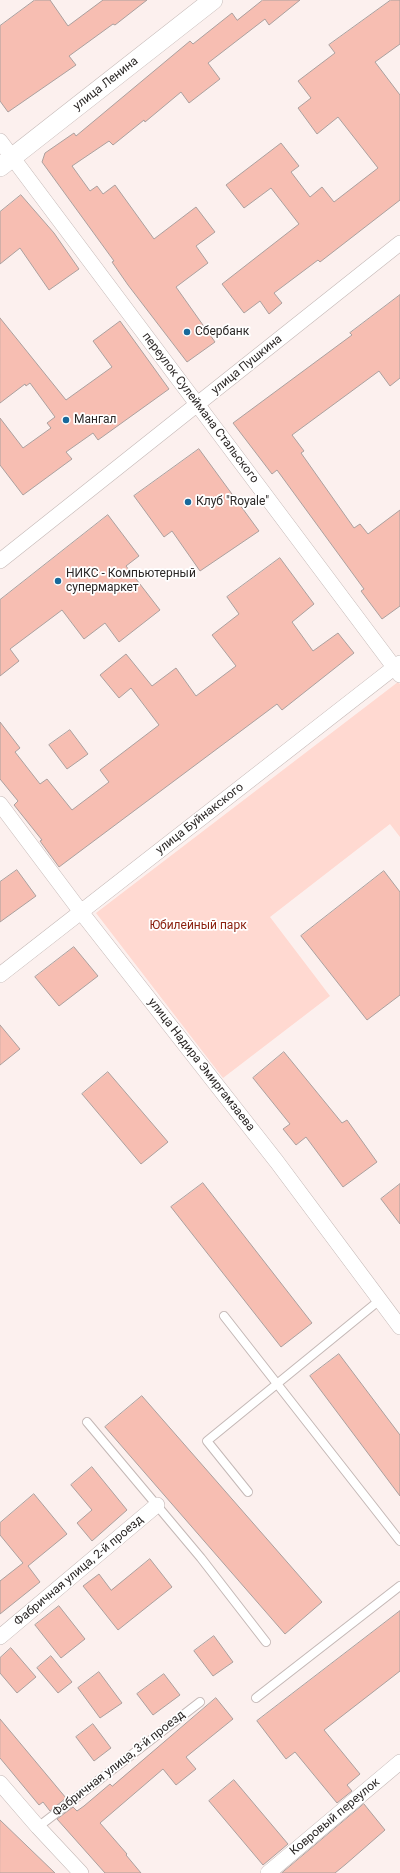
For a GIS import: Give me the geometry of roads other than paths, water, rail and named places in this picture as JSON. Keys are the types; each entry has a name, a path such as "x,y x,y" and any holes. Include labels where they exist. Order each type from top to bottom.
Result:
{"street":[{"name":"улица Ленина","path":"6,163 213,0"},
{"name":"переулок Сулеймана Стальского","path":"0,141 6,163 197,405 398,669"},
{"name":"улица Пушкина","path":"0,561 400,243"},
{"name":"улица Буйнакского","path":"0,975 398,669"},
{"name":"улица Надира Эмиргамзаева","path":"0,804 82,912 277,1162 381,1299 400,1327"},
{"name":"Фабричная улица, 2-й проезд","path":"0,1637 157,1505"},
{"name":"Ковровый переулок","path":"268,1873 400,1762"},
{"path":"0,1783 81,1873"}],"lane":[{"path":"248,1492 207,1441 381,1299"},
{"path":"224,1316 400,1541"},
{"path":"86,1422 201,1558 266,1642"},
{"path":"256,1698 400,1586"},
{"name":"Фабричная улица, 3-й проезд","path":"38,1827 200,1702"}],"place":[{"name":"Сбербанк","path":"187,332"},
{"name":"Мангал","path":"66,420"},
{"name":"Клуб \"Royale\"","path":"188,502"},
{"name":"НИКС - Компьютерный супермаркет","path":"58,581"}],"park label":[{"name":"Юбилейный парк","path":"198,926"}]}
